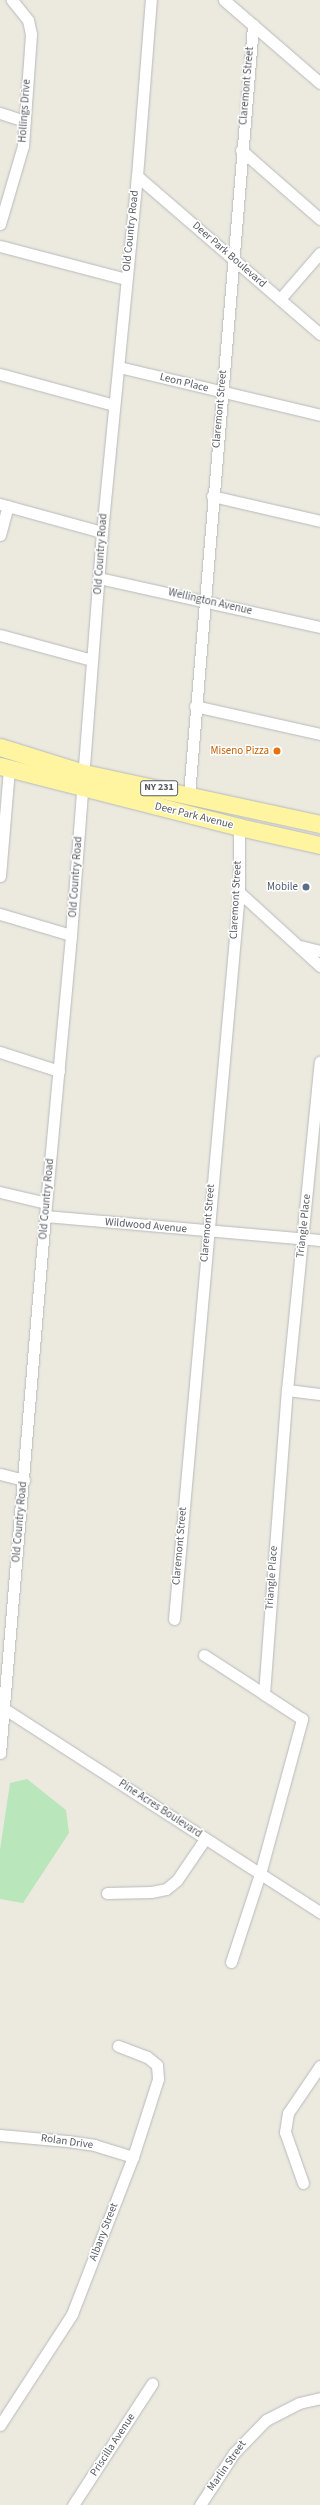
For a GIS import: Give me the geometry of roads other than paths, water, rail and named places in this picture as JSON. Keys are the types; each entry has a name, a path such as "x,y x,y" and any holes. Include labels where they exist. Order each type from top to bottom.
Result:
{"main road":[{"name":"Deer Park Avenue","path":"0,747 83,780 239,827 320,845"},
{"name":"Deer Park Avenue","path":"5,767 83,780 189,794 320,824"}],"street":[{"name":"Hollings Drive","path":"0,224 23,146 31,34 28,20 12,0"},
{"name":"Old Country Road","path":"0,1754 2,1707 24,1480 46,1203 71,935 102,532 137,176 151,0"},
{"path":"224,0 320,83"},
{"name":"Claremont Street","path":"189,794 212,496 253,25"},
{"path":"0,113 25,121"},
{"path":"241,150 320,219"},
{"name":"Deer Park Boulevard","path":"137,176 320,334"},
{"path":"0,246 126,279"},
{"path":"280,299 320,253"},
{"name":"Leon Place","path":"119,367 320,415"},
{"path":"0,374 114,405"},
{"path":"212,496 320,521"},
{"path":"0,535 4,505 102,532"},
{"name":"Wellington Avenue","path":"99,578 204,600 320,627"},
{"path":"0,635 92,660"},
{"path":"196,706 320,734"},
{"path":"0,876 5,767"},
{"name":"Claremont Street","path":"174,1619 207,1231 239,892 239,827"},
{"path":"239,892 320,966"},
{"path":"0,914 71,935"},
{"path":"299,946 320,951"},
{"path":"0,1052 59,1071"},
{"name":"Triangle Place","path":"264,1694 287,1390 320,1062"},
{"path":"0,1192 46,1203"},
{"name":"Wildwood Avenue","path":"45,1216 320,1240"},
{"path":"287,1390 320,1394"},
{"path":"0,1474 24,1480"},
{"path":"204,1655 302,1719 260,1874 231,1962"},
{"name":"Pine Acres Boulevard","path":"2,1707 320,1912"},
{"path":"107,1893 151,1892 166,1889 177,1880 205,1839"},
{"name":"Albany Street","path":"0,2425 72,2314 133,2157 158,2079 157,2065 147,2056 118,2046"},
{"path":"303,2183 285,2132 288,2113 320,2066"},
{"name":"Rolan Drive","path":"0,2135 94,2145 133,2157"},
{"name":"Priscilla Avenue","path":"73,2505 152,2384"},
{"name":"Marlin Street","path":"200,2505 234,2453 266,2420 299,2403 320,2398"}],"place":[{"name":"Miseno Pizza","path":"277,751"},
{"name":"Mobile","path":"306,887"}]}
